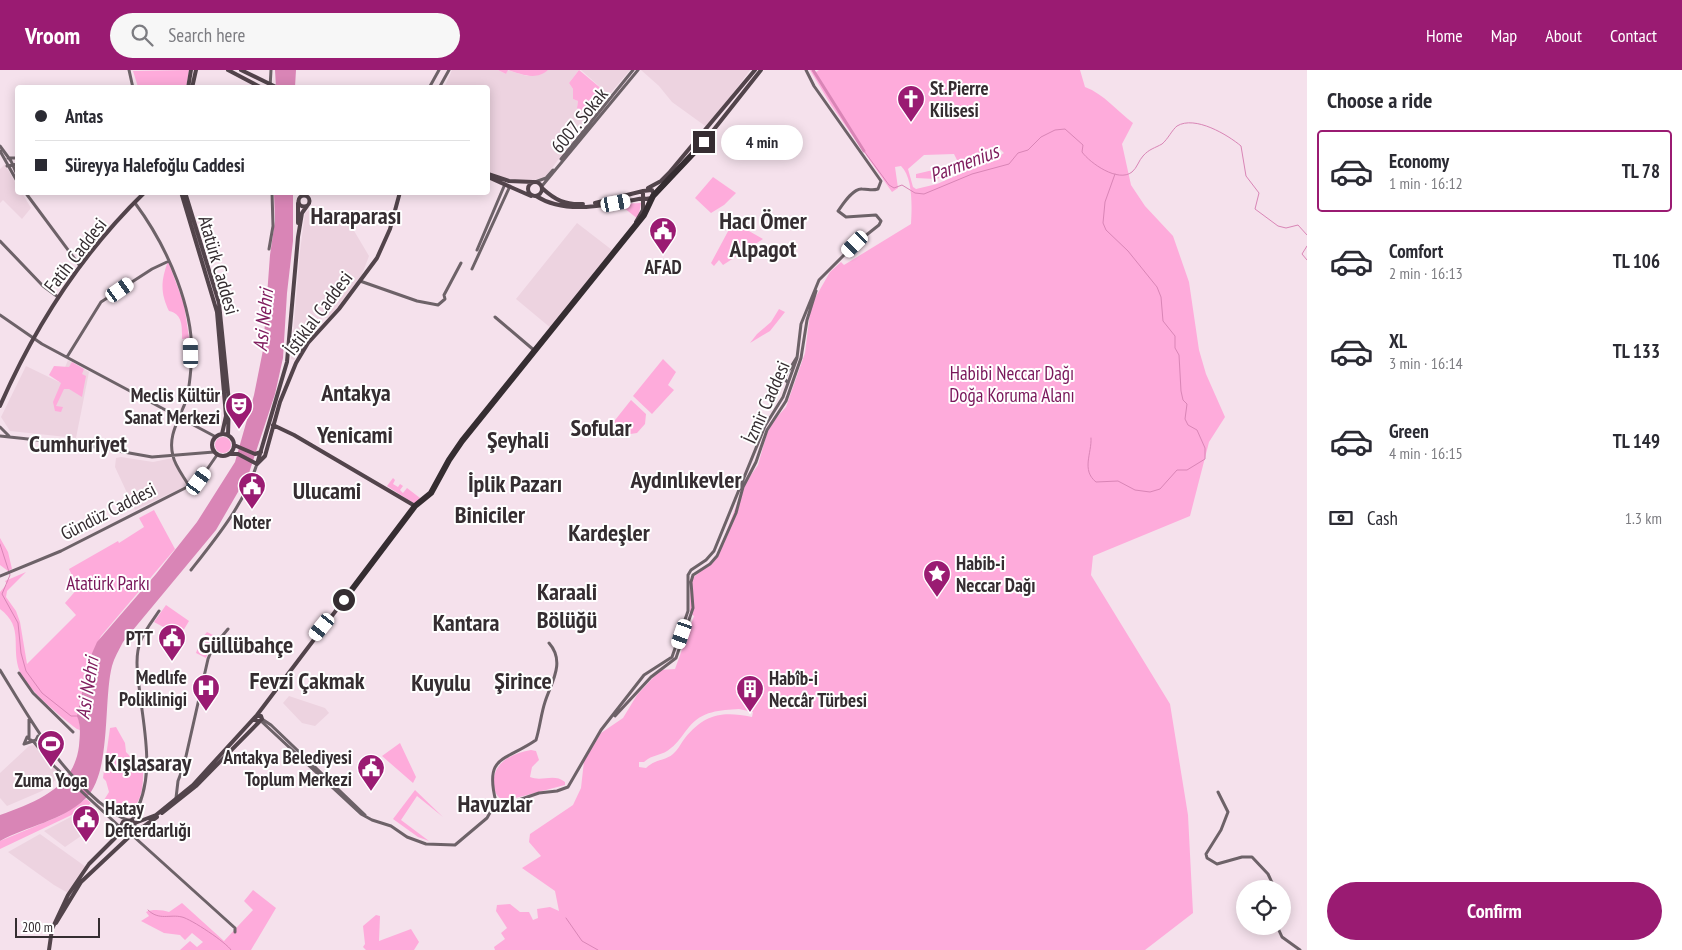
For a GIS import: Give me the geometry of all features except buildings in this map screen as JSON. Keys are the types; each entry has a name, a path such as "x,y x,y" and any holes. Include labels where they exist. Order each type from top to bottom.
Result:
{"main road":[{"path":"189,85 192,70"},
{"path":"193,85 196,70"},
{"path":"228,70 256,85"},
{"path":"241,70 271,85"},
{"path":"490,176 509,181 534,182 555,200 573,204 619,198 643,191 661,181 669,173 754,70"},
{"path":"50,950 57,923 81,882 133,834 177,800 259,719 415,506 431,493 462,441 644,215 653,197 704,142 761,70"},
{"path":"490,177 553,204 567,207 616,203 653,197"},
{"path":"534,182 528,187 534,196"},
{"path":"534,196 541,194 542,187"},
{"path":"648,188 653,191 653,197"},
{"path":"616,250 643,210 645,199 643,191"},
{"name":"Fatih Caddesi","path":"0,406 13,376 58,297 80,266 142,195"},
{"name":"Atatürk Caddesi","path":"184,195 217,312 226,416 222,434"},
{"name":"Atatürk Caddesi","path":"184,195 219,303 229,402 228,435"},
{"path":"298,195 298,237"},
{"path":"299,201 303,195"},
{"path":"298,237 302,213 309,201 305,195"},
{"name":"İstiklal Caddesi","path":"257,464 265,456 287,383 302,351 336,314 377,258 390,229 399,195"},
{"path":"299,201 302,207 307,206"},
{"name":"İstiklal Caddesi","path":"257,464 287,362 298,237"},
{"path":"289,346 302,351"},
{"path":"273,426 296,436 415,506"},
{"path":"257,464 253,460 238,454 230,454 224,457 216,454 212,446 216,437 222,434 228,435 234,445 255,454 261,452"},
{"path":"230,454 234,445"},
{"path":"50,950 52,928 68,895 89,864 121,829 124,822 156,815 177,800"},
{"path":"132,821 133,834"},
{"path":"121,829 125,834 133,834"}],"street":[{"path":"129,70 132,85"},
{"path":"271,70 273,85"},
{"path":"431,85 439,70"},
{"path":"441,85 449,70"},
{"name":"6007. Sokak","path":"534,182 546,178 633,70"},
{"name":"6007. Sokak","path":"542,187 638,70"},
{"name":"İzmir Caddesi","path":"496,802 507,804 539,793 568,787 606,723 644,675 670,659 674,653 688,611 688,576 691,570 706,560 714,551 759,438 770,417 781,402 797,357 801,324 819,280 855,244 879,225 881,220 876,215 846,217 838,211 856,190 860,188 872,191 878,189 881,181 814,86 806,70"},
{"path":"0,146 15,178"},
{"path":"0,151 15,170"},
{"path":"6,159 15,158"},
{"path":"8,166 13,165"},
{"path":"477,250 508,185"},
{"path":"472,268 508,185"},
{"path":"27,195 80,266"},
{"path":"269,249 273,226 272,195"},
{"path":"135,203 169,261 190,318 191,365 184,408 178,416 172,436 173,456 190,486"},
{"path":"0,240 43,286 58,297"},
{"path":"67,357 101,302 152,269 169,261"},
{"path":"360,281 417,301 438,305 445,299 444,295 461,263"},
{"name":"İzmir Caddesi","path":"606,723 625,707 651,677 676,658 693,608 692,575 710,564 717,556 736,513 743,487 756,462 767,430 786,402 801,358 808,314 819,280"},
{"path":"0,314 34,339 216,437"},
{"path":"494,318 535,351"},
{"path":"0,427 10,436"},
{"path":"0,436 84,445 152,457 216,454"},
{"name":"Gündüz Caddesi","path":"0,576 61,551 199,481 216,454"},
{"path":"191,570 238,506 251,485 257,464"},
{"path":"92,798 116,816 132,821 142,803 147,775 146,735 137,665 138,650 143,636 159,611"},
{"path":"177,800 178,781 184,764 208,658 213,648 228,629"},
{"path":"259,719 365,816 391,826 407,837 426,844 456,844 487,818 496,802 491,778 496,765 510,754 536,740 545,701 553,686 556,669 556,653 550,644"},
{"path":"0,670 37,733 66,774"},
{"path":"18,673 33,693 73,732"},
{"path":"29,717 28,734 24,744 38,738 37,733"},
{"path":"28,734 33,730 37,733"},
{"path":"28,734 29,739 92,798 121,829"},
{"path":"1218,792 1228,812 1221,830 1206,854 1207,858 1217,864 1242,857 1252,857 1268,874 1271,880"},
{"path":"133,834 235,928 235,932"},
{"path":"1281,935 1300,950"}],"shaded area":[{"path":"452,70 498,70 506,74 507,70 527,76 548,70 579,70 569,83 573,89 573,99 578,101 577,108 590,117 546,176 532,181 505,180 490,174 490,85 445,85"},
{"path":"581,70 630,70 609,95"},
{"path":"641,70 750,70 708,128 672,102 659,86"},
{"path":"5,164 15,182 15,195 23,195 31,208 22,219 3,200 0,203 0,169"},
{"path":"313,207 347,219 369,256 361,277 329,318 322,318 294,360 291,359 300,251 305,213"},
{"path":"577,223 612,250 552,329 516,299"},
{"path":"68,360 89,372 76,438 10,431 1,417 26,366 59,382"},
{"path":"121,457 153,462 173,458 188,485 135,510 115,467 116,458"},
{"path":"289,696 325,708 329,713 315,726 302,723 283,703"},
{"path":"33,745 62,775 42,791 7,806 0,798 0,773 29,746"},
{"path":"86,809 97,825 65,847 44,831"},
{"path":"40,834 86,867 68,893 8,852"}],"green space":[{"path":"189,70 186,85 137,85 133,71"},
{"path":"498,70 508,70 506,74"},
{"path":"508,70 548,70 533,76"},
{"path":"579,70 609,95 590,117 577,108 578,101 573,99 573,89 569,83"},
{"name":"Habibi Neccar Dağı Doğa Koruma Alanı","path":"810,70 816,72 819,70 1080,70 1085,87 1104,98 1133,123 1122,144 1131,185 1145,206 1173,236 1189,282 1199,350 1206,374 1225,417 1209,442 1190,516 1093,556 1091,575 1170,704 1188,815 1193,913 1145,950 495,950 494,947 505,939 501,933 507,928 496,911 497,905 510,904 520,912 529,912 533,920 538,918 537,909 550,907 559,911 555,891 522,868 541,856 529,842 530,834 573,805 581,788 584,761 601,733 623,718 637,695 660,670 675,669 694,616 690,613 690,580 716,559 744,485 758,465 769,426 786,407 805,353 811,305 830,272 841,262 844,265 911,224 911,193 905,171 901,166 895,167 898,188 892,192 831,105","holes":["999,148 1004,153 996,158 937,184 916,189 913,187 908,169 924,155 954,154 959,164 916,174 916,178 935,179 945,177","739,709 753,712 752,717 732,714 707,719 692,730 670,756 646,768 639,767 639,762 644,762 668,751 689,727 700,718 712,712"]},
{"path":"713,177 736,193 724,205 711,213 695,198"},
{"path":"641,203 638,219 619,204"},
{"path":"733,222 763,239 723,265 719,260 714,266 711,263"},
{"path":"168,261 184,304 189,338 182,339 181,322 177,315 169,311 164,298 163,281"},
{"path":"779,309 785,312 770,331 750,343 771,322"},
{"path":"663,359 676,372 668,385 674,390 652,414 633,396"},
{"path":"72,362 84,369 82,374 86,376 82,397 69,389 64,389 56,406 63,407 61,412 55,411 53,402 61,383 49,375 54,366 69,367"},
{"path":"631,400 646,414 645,424 637,433 617,436 608,429"},
{"path":"223,437 229,439 231,445 229,451 223,453 217,451 215,445 217,439"},
{"path":"393,478 395,480 393,484 398,487 400,484 403,486 400,490 403,493 407,488 420,498 416,505 387,486"},
{"name":"Atatürk Parkı","path":"154,510 175,549 101,636 89,660 78,715 80,730 77,729 29,686 20,672 17,663 15,631 8,616 0,609 0,592 7,584 5,581 26,572 7,591 6,597 16,611 20,622 27,664 76,615 65,603 78,588 69,569 118,541 119,543 144,527 139,518"},
{"path":"0,538 8,552 12,569 8,571 0,565"},
{"path":"166,605 189,621 180,636 154,622"},
{"path":"207,632 215,636 206,658 196,653 199,645 197,644"},
{"path":"116,727 125,743 126,752 143,769 143,783 138,801 130,810 123,813 104,800 109,792 106,781 103,778 110,728"},
{"path":"400,743 416,777 413,783 382,756"},
{"path":"531,750 536,751 539,760 532,767 530,777 539,779 557,778 565,782 565,785 504,801 496,794 494,777 496,770 510,757"},
{"path":"415,790 443,817 417,796 401,820 429,841 418,837 393,819"},
{"path":"86,799 91,803 82,810 0,849 0,841 60,816"},
{"path":"253,890 276,908 251,950 180,950 190,941 197,947 203,942 192,933 185,940 180,935 164,933 141,921 149,916 146,912 158,910 169,912 182,903 224,941 253,910 244,901"},
{"path":"376,915 380,916 379,941 411,929 419,942 414,950 366,950 363,947 365,944 363,926"}],"water":[{"path":"275,70 296,70 295,85 276,85"},
{"name":"Asi Nehri","path":"274,195 293,195 293,241 287,293 283,358 275,394 249,473 216,530 123,642 117,654 109,681 103,755 94,788 85,799 66,813 0,841 0,815 39,799 61,783 70,773 76,760 79,746 80,727 77,716 89,660 97,642 156,574 197,522 235,462 254,395 263,350 270,255 275,221"}],"waterway":[{"name":"Parmenius","path":"813,70 864,151"},
{"name":"Parmenius","path":"864,151 889,185 894,188 902,185 915,193 924,194 972,174 1009,164 1018,153 1028,150 1041,137 1055,130 1065,129 1083,145 1082,152 1091,161 1112,173 1126,175 1134,170 1145,154 1162,144 1177,126 1184,123 1193,123 1220,132 1241,146 1246,176 1259,193 1255,209 1278,226 1286,228 1298,225 1307,235"},
{"path":"1091,438 1088,467 1096,482 1118,481 1135,490 1150,492 1160,489 1177,470 1187,470 1205,459 1205,448 1197,430 1188,425 1185,419 1187,404 1183,400 1181,391 1179,355 1175,348 1175,336 1163,321 1161,297 1157,287 1128,251 1106,230 1103,223 1105,202 1115,174"},
{"name":"Parmenius","path":"1307,246 1302,254 1307,260"},
{"name":"Asi Nehri","path":"0,544 10,575 2,594 18,623 21,653 26,671 42,693 71,716 78,716"},
{"path":"148,910 160,916 178,916 187,919 216,937 231,950"},
{"path":"566,918 582,941 598,950"}],"place":[{"name":"St.Pierre Kilisesi","path":"911,123"},
{"name":"AFAD","path":"663,255"},
{"name":"Meclis Kültür Sanat Merkezi","path":"239,430"},
{"name":"Noter","path":"252,510"},
{"name":"Habib-i Neccar Dağı","path":"937,598"},
{"name":"PTT","path":"172,662"},
{"name":"Medlıfe Poliklinigi","path":"206,712"},
{"name":"Habîb-i Neccâr Türbesi","path":"750,713"},
{"name":"Zuma Yoga","path":"51,768"},
{"name":"Antakya Belediyesi Toplum Merkezi","path":"371,792"},
{"name":"Hatay Defterdarlığı","path":"86,843"}],"district":[{"name":"Haraparası","path":"356,216"},
{"name":"Hacı Ömer Alpagot","path":"763,235"},
{"name":"Antakya","path":"356,393"},
{"name":"Sofular","path":"601,428"},
{"name":"Yenicami","path":"355,435"},
{"name":"Şeyhali","path":"518,440"},
{"name":"Cumhuriyet","path":"78,444"},
{"name":"Aydınlıkevler","path":"686,480"},
{"name":"İplik Pazarı","path":"515,484"},
{"name":"Ulucami","path":"327,491"},
{"name":"Biniciler","path":"490,515"},
{"name":"Kardeşler","path":"609,533"},
{"name":"Karaali Bölüğü","path":"567,606"},
{"name":"Kantara","path":"466,623"},
{"name":"Güllübahçe","path":"246,645"},
{"name":"Fevzi Çakmak","path":"307,681"},
{"name":"Şirince","path":"523,681"},
{"name":"Kuyulu","path":"441,683"},
{"name":"Kışlasaray","path":"148,763"},
{"name":"Havuzlar","path":"495,804"}],"route":[{"path":"344,600 415,506 426,499 431,493 462,441 644,215 653,196 704,142"}]}
